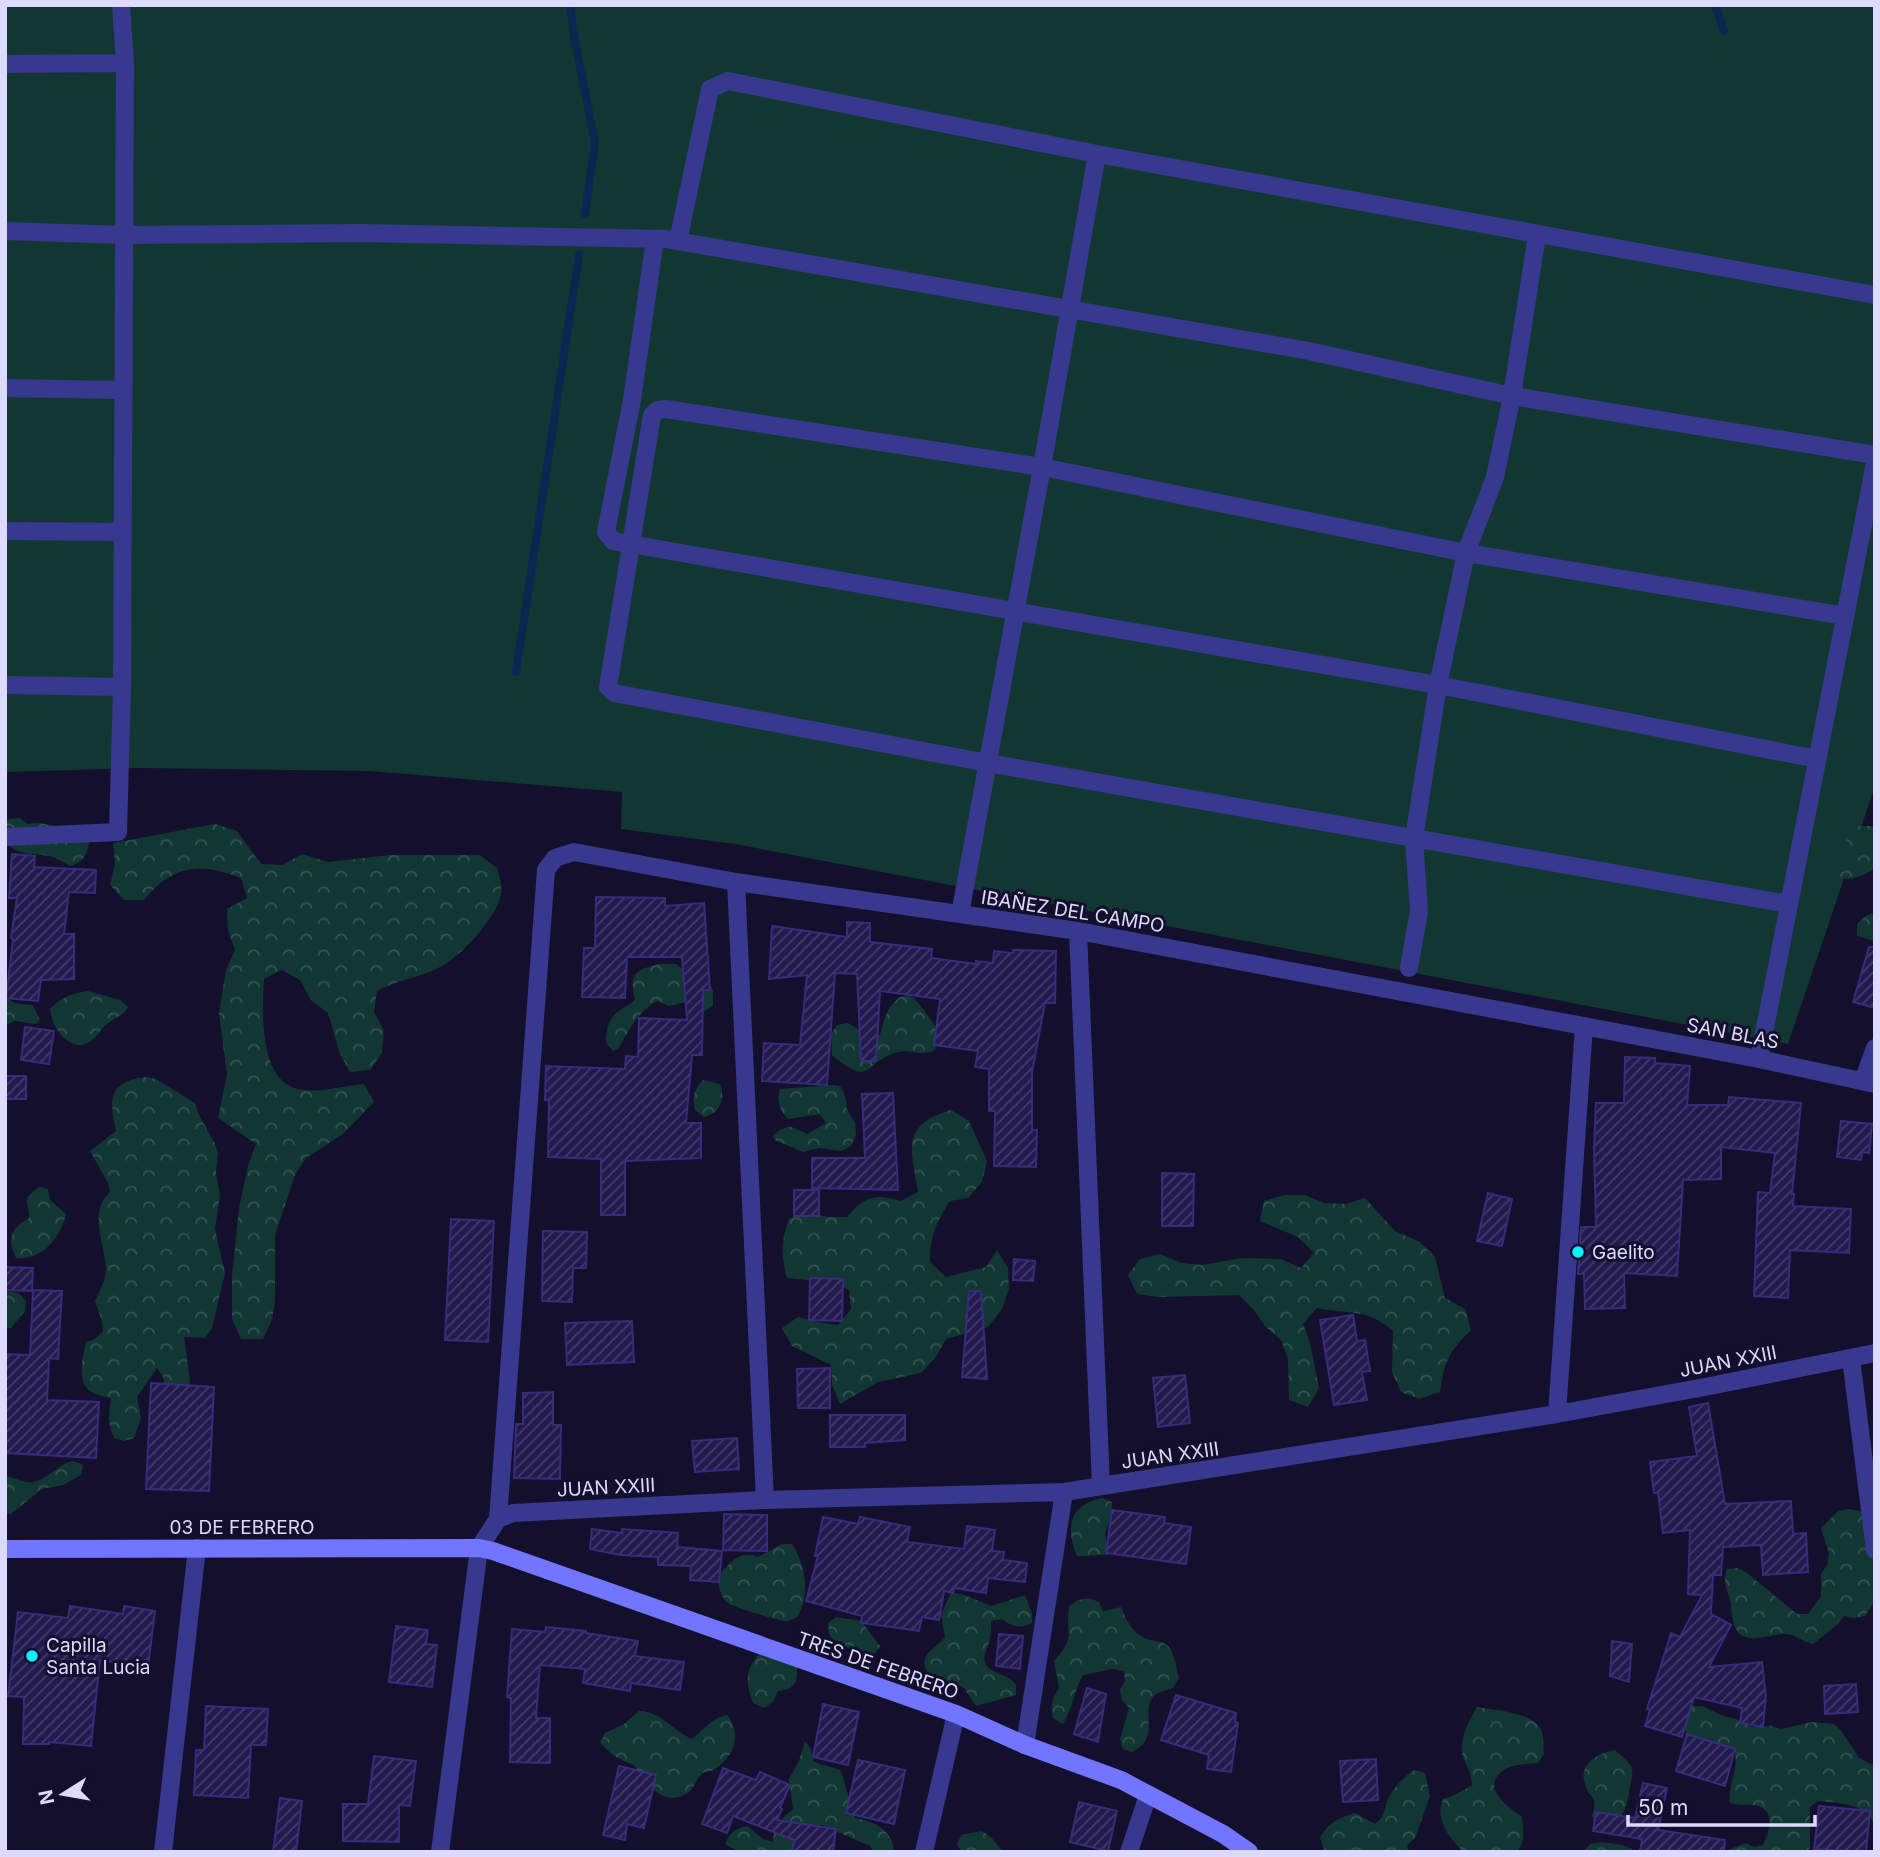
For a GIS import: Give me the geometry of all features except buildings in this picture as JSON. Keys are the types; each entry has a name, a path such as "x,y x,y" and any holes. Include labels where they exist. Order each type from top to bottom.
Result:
{"street":[{"path":"5,837 118,832 122,687 125,63 121,5"},
{"path":"5,64 125,63"},
{"path":"678,241 710,89 728,81 1097,153 1875,295"},
{"path":"960,914 1097,153"},
{"path":"5,231 124,235 362,233 678,241 1309,351 1512,396 1875,455"},
{"path":"1409,968 1419,911 1414,839 1438,685 1466,553 1495,477 1512,396 1537,235"},
{"path":"655,239 632,400 606,532 613,541 1438,685 1816,759"},
{"path":"5,388 122,390"},
{"path":"1788,904 988,764 614,693 608,687 652,415 658,410 666,409 1042,467 1466,553 1845,616"},
{"path":"1759,1059 1875,463"},
{"path":"5,531 122,532"},
{"path":"5,685 122,687"},
{"name":"IBAÑEZ DEL CAMPO","path":"498,1519 546,870 555,858 574,852 736,882 1078,931 1584,1026"},
{"path":"736,882 765,1500"},
{"path":"1078,931 1101,1486"},
{"path":"1557,1414 1584,1026"},
{"name":"SAN BLAS","path":"1584,1026 1869,1083"},
{"path":"1869,1083 1875,1048"},
{"name":"JUAN XXIII","path":"498,1519 513,1513 765,1500 1064,1492 1557,1414 1875,1353"},
{"path":"1851,1358 1873,1511 1875,1550"},
{"path":"1025,1745 1064,1492"},
{"path":"440,1852 478,1548 498,1519"},
{"path":"163,1852 197,1548"},
{"name":"TRES DE FEBRERO","path":"478,1548 956,1714 1025,1745 1121,1780 1249,1852"},
{"name":"03 DE FEBRERO","path":"5,1549 478,1548"},
{"path":"924,1852 956,1714"},
{"path":"1129,1852 1148,1794"}],"green space":[{"path":"5,5 1875,5 1875,786 1788,1044 735,844 621,829 622,792 370,771 139,768 5,772"},
{"path":"20,818 28,824 42,823 76,830 89,843 86,855 70,866 51,857 17,851 8,842 5,823 9,819"},
{"path":"215,824 237,831 261,864 282,865 302,854 328,862 390,855 480,855 497,868 502,888 498,904 485,926 456,956 430,971 377,991 374,1012 384,1031 382,1053 370,1070 350,1072 340,1054 328,1013 311,1000 300,980 282,970 264,979 266,1046 278,1076 289,1086 304,1090 326,1090 364,1084 374,1102 343,1134 306,1158 295,1175 275,1235 275,1300 272,1320 263,1339 241,1339 232,1319 232,1276 239,1208 256,1144 218,1118 227,1075 219,1013 226,970 235,950 228,930 227,909 247,898 241,878 213,870 188,870 165,880 144,900 124,900 110,885 115,863 113,843"},
{"path":"1859,826 1875,826 1875,869 1851,879 1837,877 1834,867 1847,850 1849,830"},
{"path":"1875,912 1875,941 1857,936 1857,925 1864,917"},
{"path":"658,964 676,964 684,971 706,976 713,991 713,1006 704,1011 686,1002 669,1006 658,1001 639,1015 618,1049 613,1051 606,1043 611,1020 635,999 635,975"},
{"path":"5,976 9,999 16,1003 33,1005 40,1020 36,1024 15,1021 5,1025"},
{"path":"88,991 120,1000 128,1007 91,1041 83,1044 69,1042 58,1031 50,1009 67,997"},
{"path":"909,996 915,999 935,1026 939,1033 939,1042 935,1050 924,1053 898,1052 862,1072 855,1071 832,1055 831,1034 837,1025 848,1023 864,1037 880,1035 889,1009 900,997"},
{"path":"133,1079 156,1079 195,1103 214,1142 218,1152 216,1173 220,1195 215,1229 225,1273 212,1328 205,1338 184,1337 190,1381 187,1393 167,1396 163,1377 157,1368 137,1397 141,1418 134,1438 124,1441 114,1438 112,1433 109,1419 111,1399 90,1391 82,1374 86,1342 95,1339 103,1331 95,1301 104,1282 106,1270 99,1219 103,1200 110,1192 108,1183 90,1151 116,1131 112,1102 118,1088"},
{"path":"703,1080 720,1084 722,1089 722,1100 718,1109 704,1117 695,1110 694,1101 696,1090"},
{"path":"840,1086 847,1102 846,1107 855,1123 856,1135 851,1146 841,1151 819,1148 803,1152 775,1140 773,1136 778,1131 789,1126 808,1134 826,1123 820,1114 788,1119 779,1105 780,1089"},
{"path":"951,1110 969,1121 987,1161 982,1182 968,1198 950,1201 941,1216 931,1245 930,1262 946,1277 986,1267 997,1250 1008,1268 1009,1289 1002,1309 988,1327 946,1339 936,1357 921,1373 878,1382 840,1404 832,1385 831,1365 792,1346 782,1328 798,1317 838,1325 851,1309 849,1290 829,1282 787,1278 783,1248 789,1219 807,1211 827,1217 847,1217 871,1198 884,1197 901,1201 918,1192 912,1151 916,1131 923,1123"},
{"path":"39,1187 48,1189 50,1200 66,1214 60,1231 49,1246 34,1256 16,1258 11,1245 12,1235 18,1226 29,1218 27,1198"},
{"path":"1285,1195 1305,1195 1324,1203 1346,1204 1365,1198 1395,1231 1420,1242 1435,1257 1445,1298 1465,1309 1471,1330 1457,1344 1449,1358 1440,1392 1419,1399 1401,1392 1392,1372 1393,1331 1383,1323 1357,1313 1317,1308 1303,1324 1310,1343 1319,1388 1308,1407 1289,1400 1288,1359 1281,1340 1265,1326 1239,1295 1158,1297 1137,1294 1128,1275 1140,1259 1160,1254 1181,1263 1203,1265 1241,1258 1281,1259 1301,1268 1314,1253 1298,1237 1260,1221 1264,1201"},
{"path":"5,1291 19,1293 26,1301 25,1311 11,1328 5,1327"},
{"path":"73,1461 83,1465 81,1475 63,1485 42,1489 11,1514 5,1513 5,1476 34,1482"},
{"path":"1102,1498 1112,1502 1112,1514 1105,1534 1108,1555 1077,1556 1071,1536 1076,1512 1091,1501"},
{"path":"1838,1511 1860,1511 1875,1525 1875,1601 1865,1616 1844,1616 1813,1644 1787,1634 1753,1638 1741,1635 1732,1618 1725,1582 1727,1569 1738,1568 1747,1573 1797,1614 1808,1614 1821,1596 1821,1574 1827,1565 1829,1554 1821,1528"},
{"path":"782,1544 792,1544 803,1570 805,1589 798,1617 788,1621 777,1619 738,1608 725,1601 717,1577 730,1563 740,1556 758,1557"},
{"path":"951,1593 962,1594 991,1606 1025,1595 1032,1614 1032,1623 1019,1626 1002,1619 991,1621 990,1639 984,1660 988,1667 1008,1677 1016,1685 1016,1695 976,1706 964,1688 954,1683 934,1681 928,1673 924,1661 929,1652 945,1637 941,1614"},
{"path":"1089,1598 1099,1602 1103,1611 1121,1607 1128,1623 1136,1632 1167,1645 1175,1660 1179,1678 1173,1688 1153,1697 1148,1710 1146,1739 1132,1752 1123,1749 1120,1739 1129,1708 1122,1700 1120,1690 1125,1681 1124,1671 1113,1669 1083,1675 1063,1724 1053,1718 1052,1703 1059,1688 1054,1661 1068,1640 1069,1606 1078,1600"},
{"path":"836,1617 861,1621 880,1646 874,1655 835,1644 829,1634 828,1623"},
{"path":"760,1653 798,1662 796,1682 789,1689 778,1691 773,1702 764,1708 753,1703 748,1682 751,1665"},
{"path":"1692,1706 1702,1706 1751,1727 1772,1726 1781,1729 1812,1722 1834,1724 1859,1758 1875,1766 1875,1830 1873,1821 1861,1809 1818,1801 1810,1807 1810,1848 1806,1852 1723,1852 1746,1843 1754,1847 1763,1845 1769,1829 1769,1818 1764,1809 1758,1806 1730,1803 1734,1751 1715,1742 1695,1740 1676,1728 1681,1711"},
{"path":"1477,1707 1523,1716 1538,1725 1542,1732 1544,1754 1538,1763 1507,1768 1497,1776 1494,1783 1498,1796 1522,1817 1523,1840 1516,1852 1463,1852 1448,1834 1440,1814 1443,1799 1472,1785 1462,1745"},
{"path":"639,1711 654,1714 692,1739 712,1722 727,1715 735,1730 734,1745 726,1759 713,1770 701,1775 690,1791 672,1798 664,1796 650,1786 634,1765 615,1756 600,1742 605,1733 624,1724"},
{"path":"805,1741 811,1749 813,1761 841,1771 855,1818 882,1828 890,1838 894,1852 874,1852 870,1846 822,1825 801,1826 797,1852 739,1852 725,1844 733,1832 747,1826 763,1839 773,1842 779,1823 793,1809 789,1779 799,1761"},
{"path":"1615,1750 1632,1769 1627,1802 1623,1813 1616,1820 1596,1825 1592,1816 1594,1800 1585,1784 1584,1771 1596,1757"},
{"path":"1414,1770 1425,1773 1430,1796 1415,1838 1407,1845 1409,1852 1325,1852 1320,1838 1330,1825 1355,1813 1375,1824 1383,1814 1392,1791"},
{"path":"982,1831 991,1837 1003,1852 962,1852 957,1845 961,1835"},
{"path":"1601,1842 1623,1845 1632,1849 1632,1852 1583,1852 1590,1844"}],"waterway":[{"path":"570,5 595,143 585,214"},
{"path":"1715,5 1724,31"},
{"path":"516,672 579,255"}],"place":[{"name":"Gaelito","path":"1578,1252"},
{"name":"Capilla Santa Lucia","path":"32,1656"}]}
